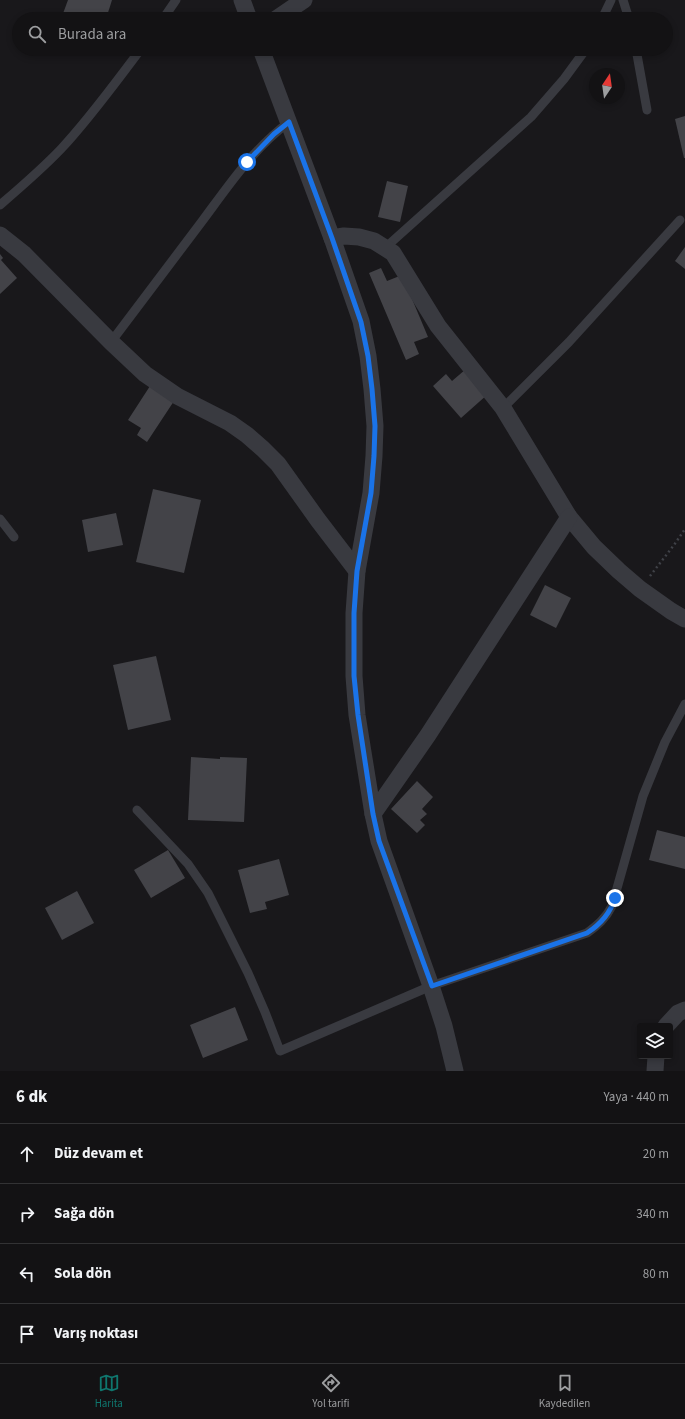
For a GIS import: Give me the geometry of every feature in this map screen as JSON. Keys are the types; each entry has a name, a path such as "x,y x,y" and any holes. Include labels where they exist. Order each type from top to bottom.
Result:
{"street":[{"path":"242,0 246,12"},
{"path":"286,12 304,0"},
{"path":"264,56 332,238 361,322 368,356 372,389 374,441 371,493 357,571 354,613 354,676 358,715 373,814 379,841 432,986 455,1071"},
{"path":"0,235 24,254 111,342 145,374 177,396 230,423 263,449 278,464 357,571"},
{"path":"332,238 344,236 359,237 374,241 386,247 393,253 438,326 503,408 569,517 594,547 619,571 640,588 685,619"},
{"path":"373,814 428,735 569,517"},
{"path":"669,1023 678,1013 685,1010"},
{"path":"655,1071 656,1059"}],"lane":[{"path":"168,12 176,0"},
{"path":"605,12 611,0"},
{"path":"624,0 627,12"},
{"path":"0,204 42,169 65,145 94,111 136,56"},
{"path":"386,247 531,117 564,79 581,56"},
{"path":"637,56 647,110"},
{"path":"111,342 227,186 260,148 289,122"},
{"path":"503,408 569,342 680,220"},
{"path":"0,519 14,537"},
{"path":"137,810 188,864 208,893 248,973 280,1051 432,986 587,933 603,920 608,914 615,898 643,796 654,766 685,704"}],"path":[{"path":"640,588 674,546 685,529"}],"building":[{"path":"68,0 112,0 108,12 64,12"},
{"path":"685,116 685,158 684,158 675,119"},
{"path":"387,181 408,186 400,222 378,217"},
{"path":"685,247 685,269 675,261"},
{"path":"0,254 3,258 1,260 17,278 0,294"},
{"path":"381,268 387,281 402,275 428,337 414,342 419,354 406,360 369,273"},
{"path":"466,369 488,394 461,418 433,386 446,374 452,381"},
{"path":"150,386 174,401 147,442 137,435 141,428 128,420"},
{"path":"153,489 201,500 184,573 136,562"},
{"path":"116,513 123,545 88,552 82,520"},
{"path":"545,585 571,598 556,628 530,615"},
{"path":"156,656 171,720 128,730 113,665"},
{"path":"191,757 220,759 220,757 247,758 244,822 188,820"},
{"path":"417,781 433,797 422,809 427,814 420,820 425,825 417,833 391,809"},
{"path":"657,830 685,837 685,869 649,860"},
{"path":"168,850 185,878 151,898 134,870"},
{"path":"279,859 289,895 265,902 267,909 250,913 238,870"},
{"path":"77,891 94,923 62,940 45,908"},
{"path":"235,1007 248,1040 203,1058 190,1025"}],"route":[{"path":"247,162 274,134 289,122 361,322 368,356 375,426 371,493 357,571 354,613 354,676 358,715 373,814 379,841 432,986 587,933 608,914 615,898"}]}
